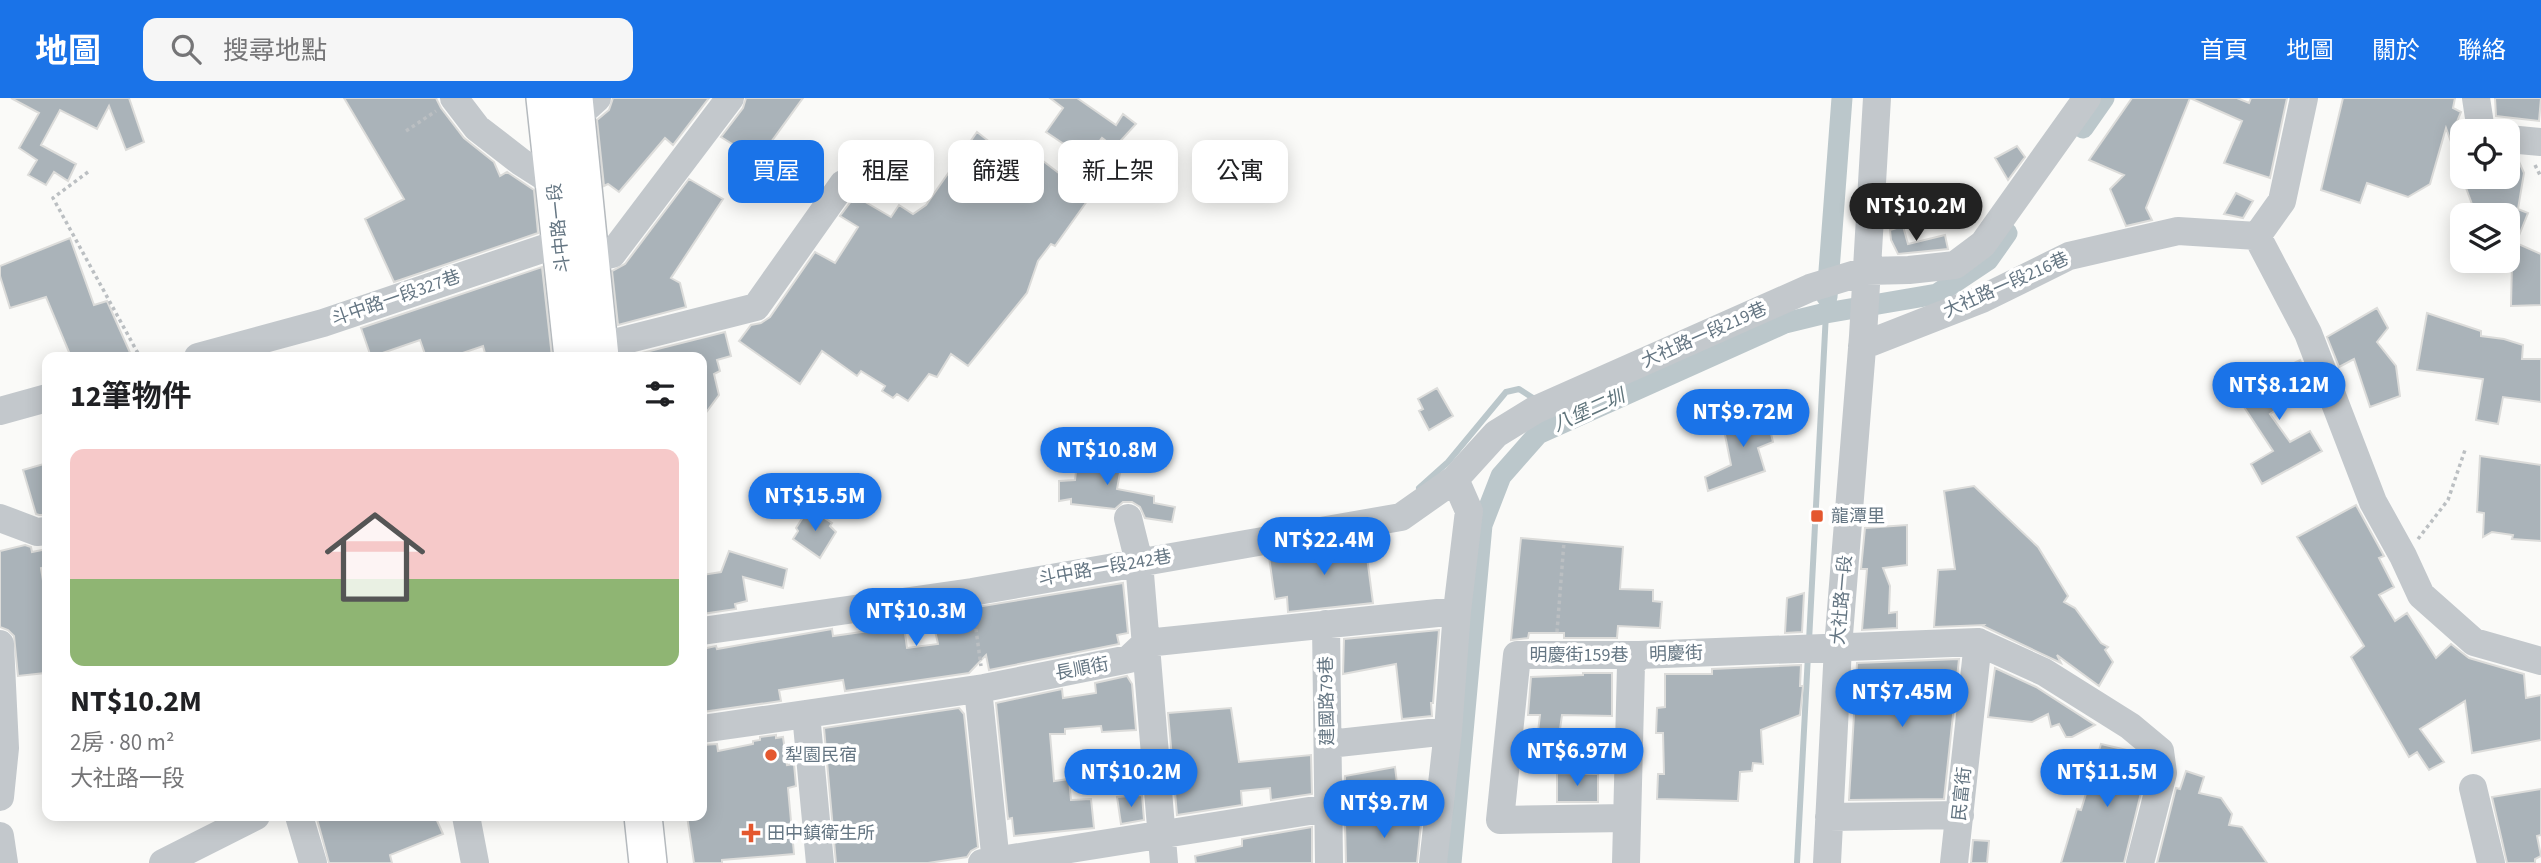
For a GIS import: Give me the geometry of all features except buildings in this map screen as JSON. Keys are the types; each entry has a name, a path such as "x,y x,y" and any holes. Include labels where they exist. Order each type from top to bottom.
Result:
{"main road":[{"name":"斗中路一段","path":"545,98 555,183 575,251"},
{"name":"斗中路一段","path":"582,104 575,251 586,352"},
{"path":"620,821 624,863"},
{"path":"644,821 648,863"}],"street":[{"path":"454,98 477,128 521,162 555,183"},
{"name":"斗中路一段327巷","path":"216,352 575,251 612,254 730,98"},
{"path":"1865,273 1877,98"},
{"name":"大社路一段219巷","path":"1455,479 1496,434 1535,410 1810,288 1865,273 1955,265 1983,244 2087,98"},
{"path":"2304,98 2282,201 2257,236 2308,333 2373,502 2421,595 2474,642 2541,662"},
{"path":"2476,98 2479,119"},
{"path":"2520,140 2541,142"},
{"path":"593,352 756,307 838,192"},
{"name":"大社路一段216巷","path":"1863,341 1982,299 2069,256 2178,231 2257,236"},
{"name":"大社路一段","path":"1827,863 1838,647 1863,341 1865,273"},
{"path":"0,411 42,399"},
{"path":"1433,863 1469,511 1455,479"},
{"name":"斗中路一段242巷","path":"707,630 972,592 1311,535 1401,517 1455,479"},
{"path":"0,518 42,532"},
{"path":"1128,518 1139,562 1164,863"},
{"name":"長順街","path":"707,728 981,688 1129,659 1146,643 1457,611"},
{"name":"建國路79巷","path":"1326,624 1329,863"},
{"path":"1978,642 2044,672 2130,726 2160,751 2163,773 2140,863"},
{"name":"明慶街","path":"1626,863 1631,666 1639,655 1978,642"},
{"name":"民富街","path":"1954,863 1978,642"},
{"path":"0,644 5,748 0,797"},
{"name":"明慶街159巷","path":"1627,818 1500,820 1517,655 1639,655"},
{"path":"981,688 991,862 1328,808 1441,795"},
{"path":"806,714 820,863"},
{"path":"1329,744 1448,731"},
{"path":"2473,788 2491,863"},
{"path":"1829,817 1960,815"},
{"path":"169,861 246,821"},
{"path":"300,821 313,863"},
{"path":"467,821 475,863"},
{"path":"0,836 4,863"}],"path":[{"path":"406,131 454,98"},
{"path":"88,172 53,198 137,352"},
{"path":"2403,556 2448,500 2465,450"},
{"path":"1555,655 1564,542"},
{"path":"972,592 981,688"}],"waterway":[{"path":"1827,297 1842,98"},
{"name":"八堡二圳","path":"2083,128 2104,98"},
{"name":"八堡二圳","path":"1451,863 1482,525 1501,476 1538,434 1785,323 1826,313 1937,294 1988,260 2007,233"},
{"path":"1809,641 1826,313"},
{"path":"1419,488 1448,462 1506,392 1519,389 1536,400"},
{"path":"1553,412 1567,421"},
{"path":"1797,863 1808,655"}],"place":[{"name":"龍潭里","path":"1817,516"},
{"name":"犁園民宿","path":"771,755"},
{"name":"田中鎮衛生所","path":"751,833"}]}
